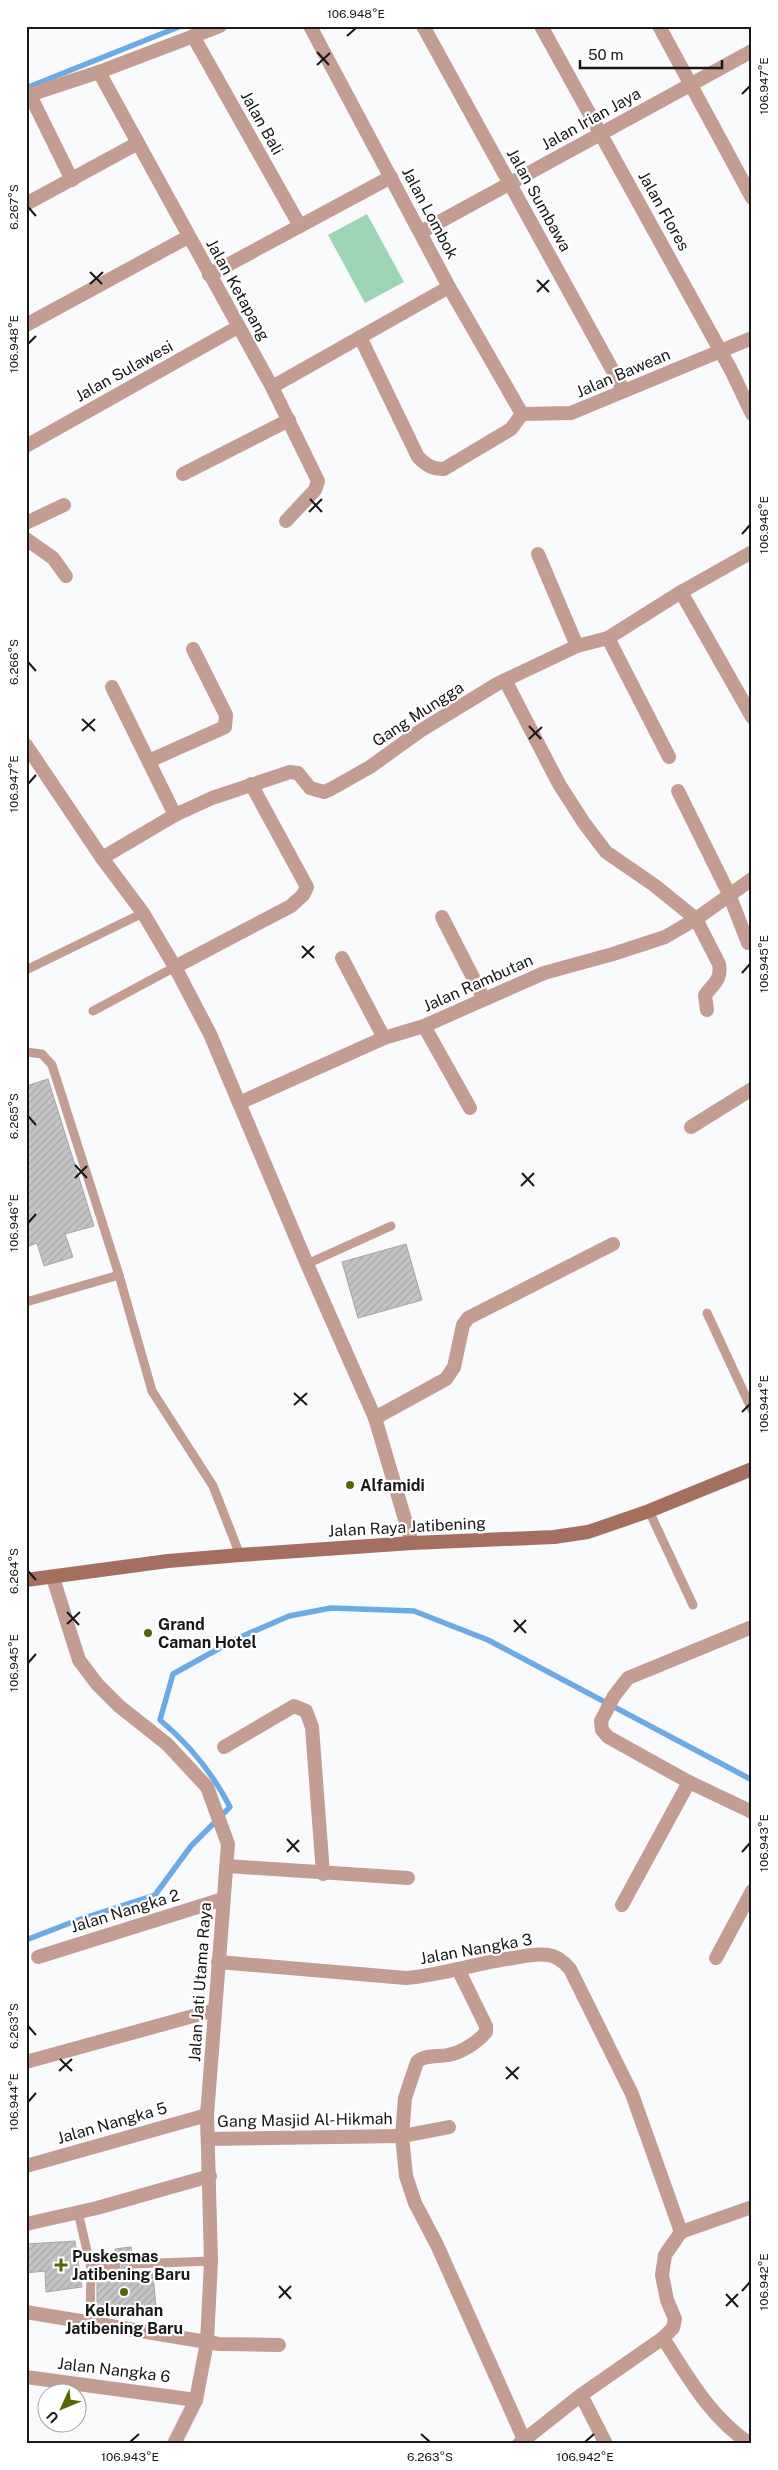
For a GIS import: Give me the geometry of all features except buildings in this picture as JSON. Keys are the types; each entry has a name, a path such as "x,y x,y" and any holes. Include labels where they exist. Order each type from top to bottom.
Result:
{"main road":[{"name":"Jalan Raya Jatibening","path":"26,1580 53,1578 168,1561 412,1543 554,1537 588,1532 649,1512 752,1468"}],"street":[{"path":"72,180 28,95 99,72 220,26"},
{"name":"Jalan Lombok","path":"310,26 449,287 522,414"},
{"name":"Jalan Sumbawa","path":"424,26 624,391"},
{"name":"Jalan Flores","path":"541,26 721,351 752,414"},
{"path":"660,26 752,198"},
{"name":"Jalan Bali","path":"193,36 300,226"},
{"name":"Jalan Irian Jaya","path":"420,232 752,51"},
{"name":"Jalan Ketapang","path":"99,72 272,387 318,481 315,490 286,521"},
{"path":"26,204 138,143"},
{"path":"209,275 391,177"},
{"path":"26,325 188,237"},
{"path":"272,387 449,287"},
{"name":"Jalan Sulawesi","path":"26,446 238,327"},
{"path":"360,337 413,449 418,457 431,468 444,469 511,429 522,414"},
{"name":"Jalan Bawean","path":"522,414 571,413 752,338"},
{"path":"183,474 289,420"},
{"path":"26,523 64,505"},
{"path":"26,539 53,558 66,576"},
{"name":"Gang Mungga","path":"102,858 176,815 212,798 294,771 298,773 310,788 324,792 332,789 370,767 420,730 505,680 577,646 608,638 681,592 752,552"},
{"path":"538,554 577,646"},
{"path":"681,592 752,717"},
{"path":"608,638 669,757"},
{"path":"149,761 226,728 226,715 193,649"},
{"path":"505,680 558,784 606,852 654,885 696,919 720,964 721,973 718,980 705,995 707,1010"},
{"path":"112,687 176,815"},
{"path":"26,745 102,858 143,913 175,967 210,1034 307,1264 375,1418 412,1543"},
{"path":"175,967 291,906 303,895 307,887 251,784"},
{"path":"678,791 729,894 748,943"},
{"name":"Jalan Rambutan","path":"239,1103 384,1038 424,1026 544,973 665,937 696,919 752,879"},
{"path":"442,917 484,999"},
{"path":"342,958 384,1038"},
{"path":"424,1026 470,1108"},
{"path":"691,1128 752,1089"},
{"path":"375,1418 446,1379 454,1367 464,1325 468,1318 614,1244"},
{"name":"Jalan Jati Utama Raya","path":"53,1578 80,1660 97,1684 119,1706 167,1744 207,1787 228,1844 207,2114 211,2261 206,2342 196,2400 174,2444"},
{"path":"752,1627 628,1678 614,1696 601,1721 602,1730 608,1737 689,1782 752,1812"},
{"path":"224,1747 294,1706 306,1711 312,1727 323,1874"},
{"path":"622,1905 689,1782"},
{"path":"227,1866 323,1874 408,1878"},
{"path":"716,1958 752,1890"},
{"name":"Jalan Nangka 2","path":"38,1957 223,1899"},
{"name":"Jalan Nangka 3","path":"218,1962 406,1978 458,1970 478,1963 527,1956 548,1954 563,1961 570,1969 632,2094 682,2232"},
{"path":"458,1970 486,2026 486,2032 459,2052 419,2059 405,2098 402,2136 406,2176 415,2203 437,2245 524,2443 580,2395 663,2338 673,2328 675,2320 667,2300 662,2274 665,2255 682,2232 752,2207"},
{"path":"26,2062 215,2010"},
{"name":"Jalan Nangka 5","path":"26,2166 207,2114"},
{"name":"Gang Masjid Al-Hikmah","path":"208,2139 402,2136 449,2127"},
{"path":"26,2224 78,2212 210,2176"},
{"path":"26,2312 206,2342 279,2345"},
{"path":"663,2338 700,2396 716,2415 750,2444"},
{"name":"Jalan Nangka 6","path":"27,2377 196,2400"},
{"path":"580,2395 606,2444"}],"lane":[{"path":"26,970 143,913"},
{"path":"93,1011 175,967"},
{"path":"26,1052 42,1054 52,1065 119,1276 152,1391 213,1486 240,1555"},
{"path":"307,1264 391,1226"},
{"path":"26,1302 119,1276"},
{"path":"707,1313 752,1410"},
{"path":"649,1512 693,1604"},
{"path":"78,2212 91,2268 90,2323"},
{"path":"134,2264 211,2261"},
{"path":"91,2268 116,2266"}],"green space":[{"path":"367,214 404,282 365,303 328,235"}],"waterway":[{"path":"26,88 181,26"},
{"path":"26,1940 75,1921 155,1895 191,1846 230,1807 200,1760 160,1720 173,1674 236,1639 289,1616 331,1608 414,1611 488,1640 752,1780"}],"place":[{"name":"Alfamidi","path":"350,1485"},
{"name":"Grand Caman Hotel","path":"148,1633"},
{"name":"Puskesmas Jatibening Baru","path":"61,2265"},
{"name":"Kelurahan Jatibening Baru","path":"124,2292"}]}
